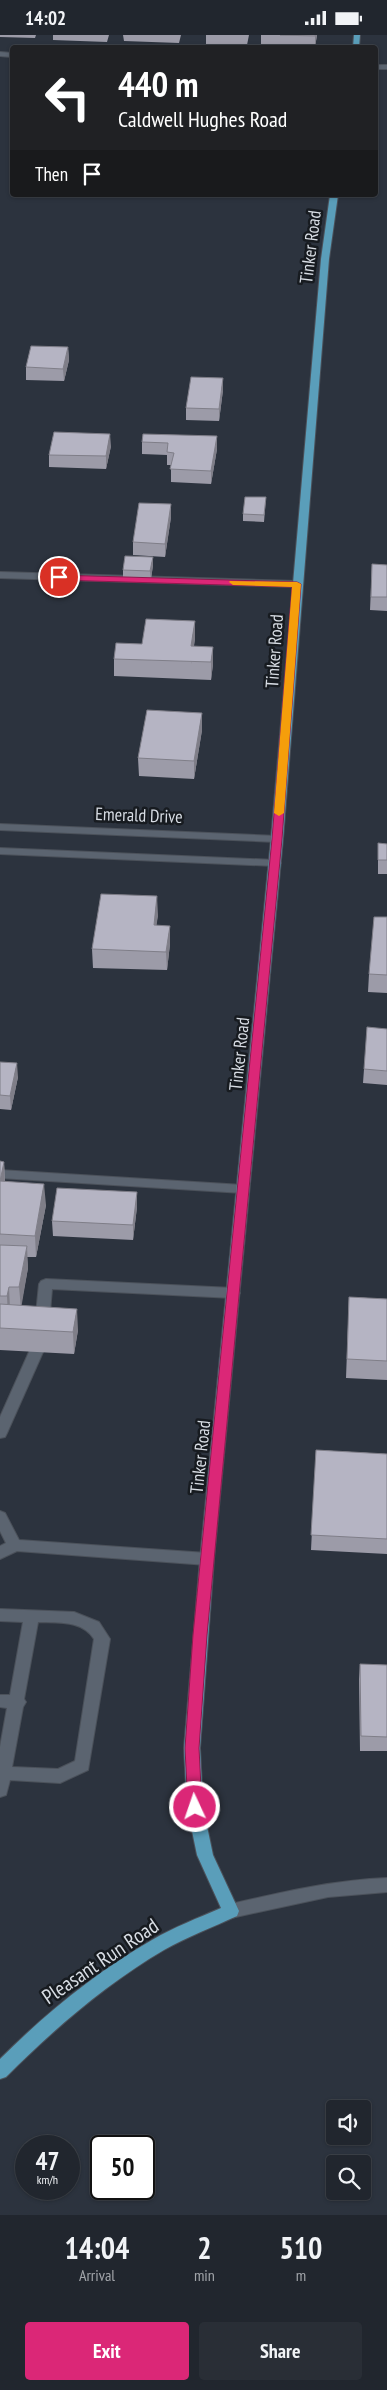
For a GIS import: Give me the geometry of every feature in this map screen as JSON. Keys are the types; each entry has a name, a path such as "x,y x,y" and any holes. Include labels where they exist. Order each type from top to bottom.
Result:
{"main road":[{"name":"Tinker Road","path":"231,1911 205,1855 195,1807 192,1748 207,1559 275,863 324,259 334,197"},
{"name":"Pleasant Run Road","path":"0,2071 30,2039 93,1988 160,1944 231,1911"}],"street":[{"path":"0,575 297,584"},
{"name":"Emerald Drive","path":"0,827 277,839"},
{"path":"0,851 275,863"},
{"path":"0,1174 243,1189"},
{"path":"42,1328 46,1284 233,1293"},
{"path":"0,1433 36,1352"},
{"path":"0,1517 16,1545"},
{"path":"0,1553 16,1545 207,1559"},
{"path":"0,1615 74,1618 94,1625 102,1639 82,1765 60,1776 2,1773"},
{"path":"0,1790 18,1702 32,1617"},
{"path":"0,1701 18,1702"},
{"name":"Pleasant Run Road","path":"231,1911 301,1895 370,1885 387,1885"}],"building":[{"path":"280,35 315,35 315,36"},
{"path":"31,346 68,347 63,369 26,367"},
{"path":"191,377 223,378 219,409 186,408"},
{"path":"54,432 110,434 106,456 49,455"},
{"path":"143,434 217,436 211,471 170,469 174,453 167,452 168,443 142,442"},
{"path":"245,497 266,497 264,515 243,514"},
{"path":"139,503 171,504 165,544 133,542"},
{"path":"125,556 153,557 150,571 123,570"},
{"path":"372,564 387,565 387,597 371,597"},
{"path":"146,619 195,621 191,646 213,647 211,662 114,659 116,643 142,644"},
{"path":"147,710 202,713 194,761 138,758"},
{"path":"378,843 387,844 387,860 378,860"},
{"path":"101,894 157,896 154,925 170,926 166,952 92,949"},
{"path":"374,917 387,917 387,975 369,974"},
{"path":"367,1027 387,1029 387,1071 364,1069"},
{"path":"0,1062 17,1063 10,1096 0,1095"},
{"path":"0,1161 4,1162 0,1181"},
{"path":"0,1181 44,1184 35,1236 0,1234"},
{"path":"57,1188 137,1192 133,1225 52,1221"},
{"path":"0,1245 27,1246 19,1287 9,1287 7,1296 0,1296"},
{"path":"349,1297 387,1299 387,1361 347,1359"},
{"path":"0,1304 77,1309 73,1332 0,1328"},
{"path":"316,1450 387,1454 387,1539 311,1535"},
{"path":"360,1664 387,1665 387,1737 361,1736"}],"slow traffic":[{"path":"233,582 297,584 279,813"}],"route":[{"path":"59,577 297,584 277,839 200,1635 192,1748 195,1807"}]}
